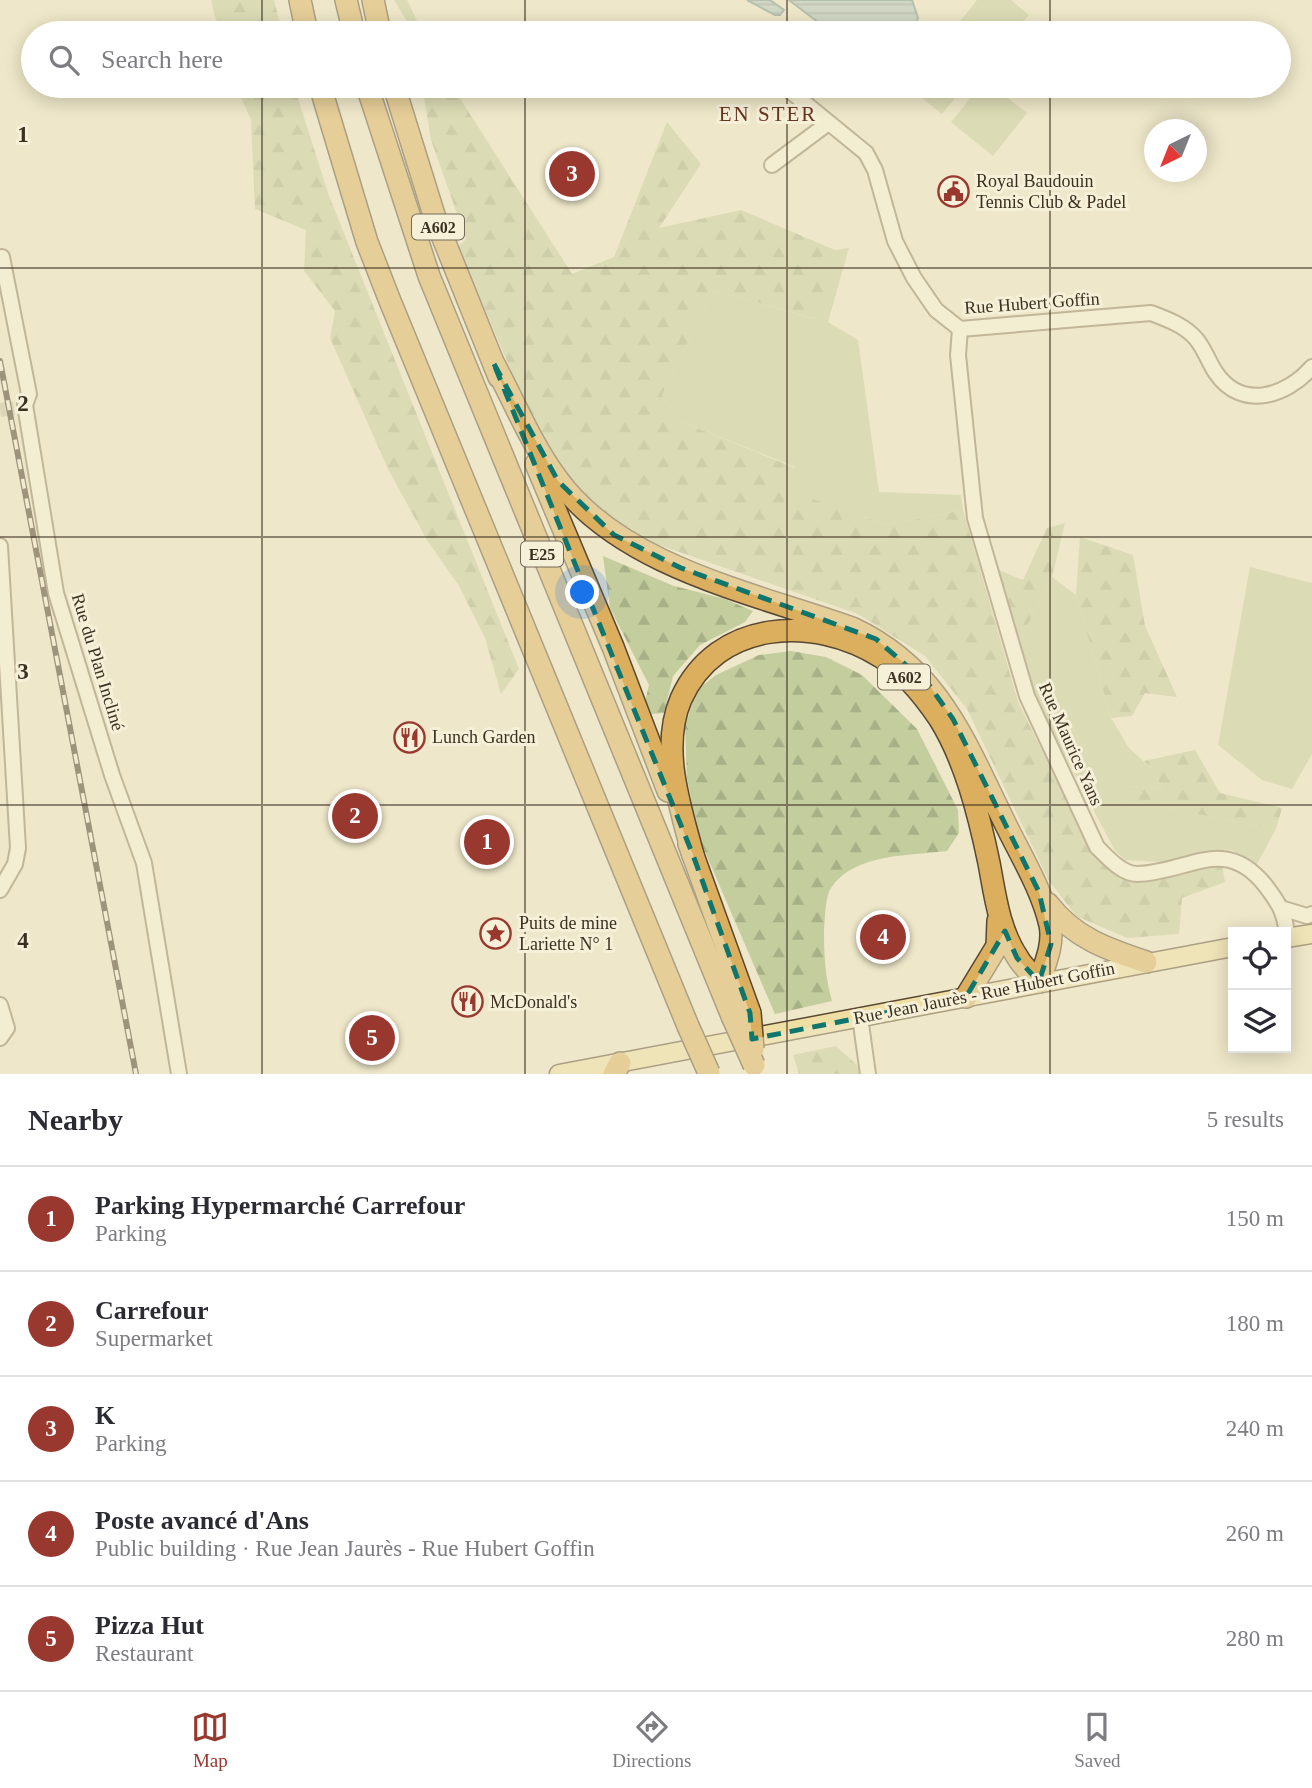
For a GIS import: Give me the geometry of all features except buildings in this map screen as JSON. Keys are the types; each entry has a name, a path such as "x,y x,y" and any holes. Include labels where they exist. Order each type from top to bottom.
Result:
{"highway":[{"path":"300,0 304,21"},
{"path":"346,0 351,21"},
{"path":"373,0 377,21"},
{"name":"E25","path":"324,98 368,242 390,301 710,1074"},
{"name":"E25","path":"371,98 433,289 741,1014 757,1069"},
{"name":"A602","path":"398,98 435,218 494,364 533,443 558,481 592,518 614,535 681,568 852,628 876,639 915,669 953,719 1039,892 1050,926 1051,944 1039,982 1017,958 998,915 974,803 953,746 940,720 918,690 882,657 842,637 816,631 778,630 755,634 736,643 706,664 682,697 676,714 672,758 674,780 693,855 741,1014"},
{"path":"494,364 613,648 693,855"},
{"name":"A602","path":"1039,892 1073,931 1090,942 1146,962"},
{"name":"A602","path":"966,997 997,946 998,915"}],"main road":[{"path":"1291,937 1312,934"},
{"name":"Rue Jean Jaurès - Rue Hubert Goffin","path":"560,1074 617,1068 860,1017 1228,948"}],"street":[{"name":"Rue Hubert Goffin","path":"798,98 866,153 875,170 895,241 914,278 936,310 960,329 1151,313 1172,320 1196,339 1217,375 1238,392 1272,396 1299,382 1312,367"},
{"path":"772,165 827,124"},
{"name":"Rue du Plan Incliné","path":"2,257 29,394 20,407 56,593 113,775 144,863 179,1074"},
{"name":"Rue Maurice Yans","path":"960,329 958,355 975,518 1027,696 1097,848 1117,865 1134,874 1218,858 1240,861 1257,876 1284,909"},
{"path":"0,546 18,848 15,864 0,890"},
{"path":"1286,927 1284,909 1312,914"},
{"path":"0,1005 7,1028 0,1038"},
{"path":"860,1017 868,1074"}],"highlighted area":[{"path":"494,364 558,481 614,535 681,568 876,639 929,685 953,719 1039,892 1051,944 1039,982 1017,958 1005,931 966,997 752,1039 750,1013 693,855"}],"green space":[{"path":"211,0 274,0 279,21 216,21"},
{"path":"394,0 407,0 417,21 407,21"},
{"path":"977,0 1011,0 1029,15 1024,21 960,21"},
{"path":"241,98 298,98 329,196 519,669 501,694 485,638 459,586 427,540 388,469 330,338 335,311 304,271 306,230 255,209 251,120"},
{"path":"424,98 460,98 572,274 614,257 667,122 701,164 659,228 741,210 835,250 816,319 714,290 662,395 680,421 795,468 787,490 887,525 963,510 1018,702 1093,853 1108,865 1138,878 1170,877 1222,865 1225,882 1182,898 1179,934 1127,938 1076,916 1048,879 967,709 925,656 858,614 636,537 581,492 538,433 458,247 466,239 431,140"},
{"path":"922,98 955,98 942,114"},
{"path":"970,98 1008,98 1027,113 993,156 951,122"},
{"path":"849,248 828,322 858,340 879,492 961,495 963,510 887,525 786,490 795,467 680,421 662,395 714,290 815,319 835,250"},
{"path":"1065,523 1052,577 1020,640 1007,607 999,570 1023,580 1047,528"},
{"path":"1080,537 1133,555 1145,626 1177,697 1145,693 1132,716 1111,718 1076,595"},
{"path":"603,556 674,586 725,599 753,611 745,622 700,645 673,676 664,713 652,714 644,706 649,685 610,608"},
{"path":"1250,567 1312,583 1312,754 1292,789 1262,780 1218,745"},
{"path":"1052,577 1076,595 1111,718 1129,748 1155,772 1162,789 1131,786 1119,799 1276,829 1257,864 1231,850 1161,862 1125,860 1114,849 1035,699 1020,640"},
{"path":"791,651 826,657 862,675 917,729 958,810 959,833 947,851 883,858 853,868 841,877 829,892 825,915 825,958 832,1001 775,1014 699,838 687,778 685,726 697,690 716,675 759,655"},
{"path":"1195,750 1220,793 1282,808 1276,829 1118,799 1131,786 1162,789 1155,772 1144,761"},
{"path":"836,1046 857,1065 859,1074 799,1074 793,1055"}],"water":[{"path":"747,0 770,0 784,10 780,15 775,15"},
{"path":"789,0 912,0 918,18 917,21 816,21"}],"tunnel":[{"path":"0,410 15,408"}],"railway":[{"path":"0,361 136,1074"}],"place":[{"name":"K","path":"572,174"},
{"name":"Royal Baudouin Tennis Club & Padel","path":"953,191"},
{"name":"Lunch Garden","path":"409,737"},
{"name":"Carrefour","path":"355,816"},
{"name":"Parking Hypermarché Carrefour","path":"487,842"},
{"name":"Puits de mine Lariette N° 1","path":"496,933"},
{"name":"Poste avancé d'Ans","path":"883,937"},
{"name":"McDonald's","path":"467,1002"},
{"name":"Pizza Hut","path":"372,1038"}],"district":[{"name":"EN STER","path":"768,114"}]}
